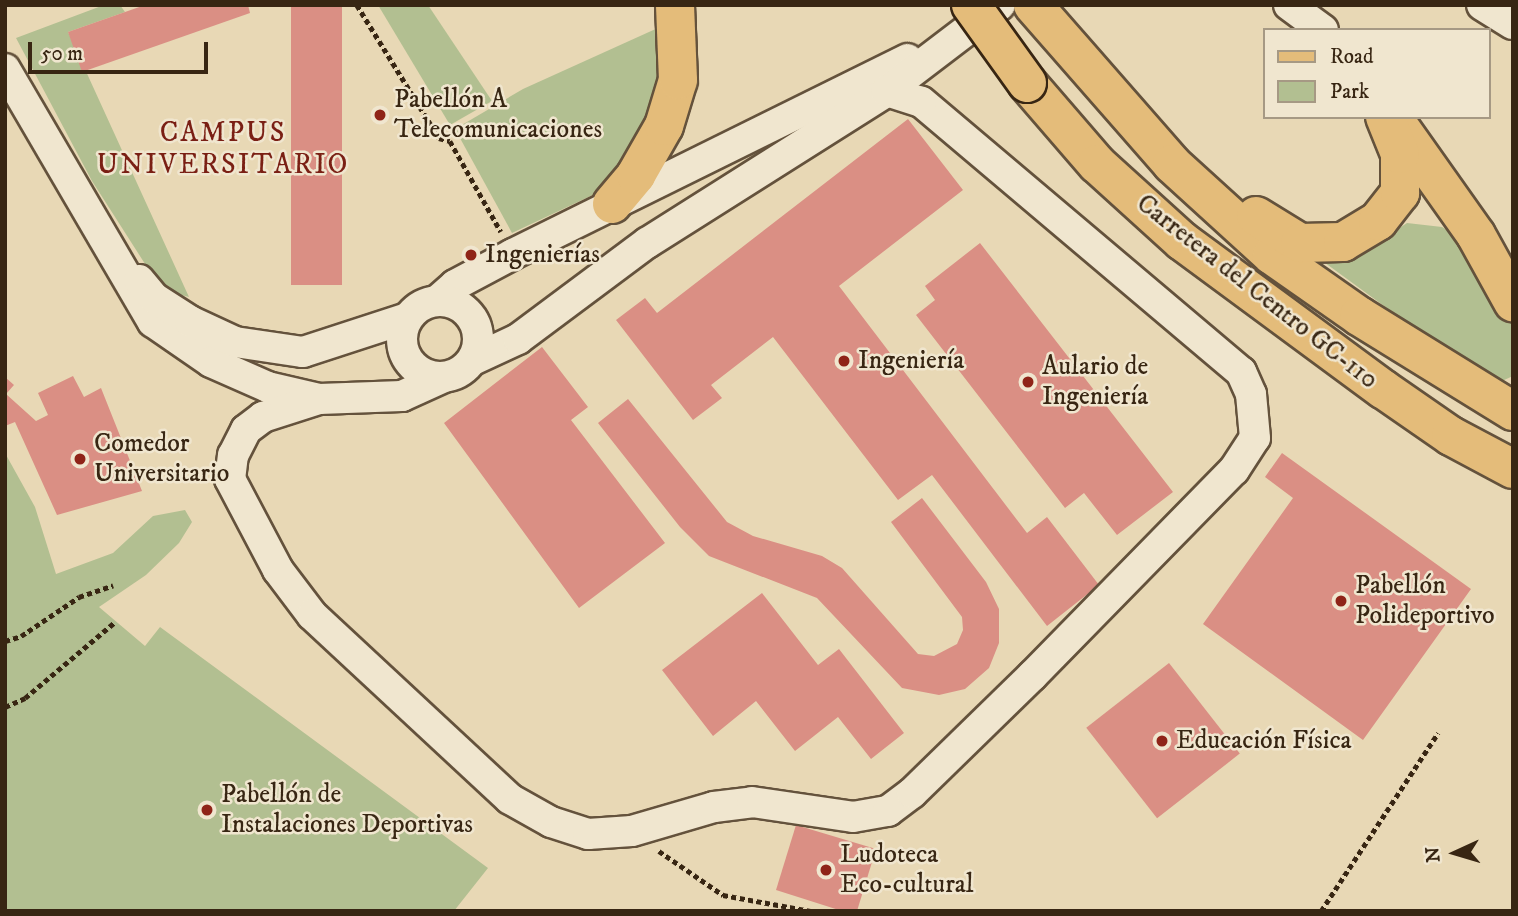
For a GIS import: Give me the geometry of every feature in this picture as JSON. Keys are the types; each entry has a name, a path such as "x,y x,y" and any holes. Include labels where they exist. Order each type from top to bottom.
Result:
{"main road":[{"path":"612,204 636,175 664,126 678,80 675,5"},
{"path":"1033,5 1172,164 1300,243 1343,242 1378,221 1414,209 1445,213 1476,235"},
{"name":"Carretera del Centro GC-110","path":"966,19 1027,83 1097,164 1182,241 1383,390 1451,436 1513,469"},
{"path":"1378,221 1400,193 1400,154 1386,119"},
{"path":"1394,119 1509,287"},
{"name":"Carretera del Centro GC-110","path":"1172,164 1272,255 1359,316 1513,411"}],"street":[{"path":"438,300 455,285 513,254 966,19 1000,5"},
{"path":"1289,5 1320,28"},
{"path":"1482,5 1513,24"},
{"path":"5,69 153,322 211,362 268,387 319,399 402,396 518,339 647,243 887,91 966,19"},
{"path":"319,399 263,417 246,430 233,455 230,479 278,570 312,615 510,799 551,822 588,834 632,831 714,807 751,802 853,817 888,811 912,793 1032,676 1234,470 1255,438 1251,394 1241,372 921,102 887,91"},
{"path":"111,248 154,298 190,321 235,342 303,352 407,318 422,304 438,300 450,301 471,315 479,337 473,360"},
{"path":"407,318 402,342 405,354 421,372 444,377"}],"path":[{"path":"357,5 439,138 450,141 513,254"},
{"path":"5,641 79,597 113,585"},
{"path":"5,707 26,698 115,622"},
{"path":"1321,911 1438,733"},
{"path":"632,831 723,895 811,911"}],"green space":[{"path":"104,5 120,5 125,12 68,32 189,297 174,293 147,267 92,181 16,38"},
{"path":"378,5 428,5 492,101 450,125"},
{"path":"660,27 665,88 614,185 512,233 455,129 523,89"},
{"path":"1407,223 1442,227 1458,237 1513,324 1513,376 1502,381 1421,333 1317,257 1380,241"},
{"name":"Pabellón de Instalaciones Deportivas","path":"5,453 35,507 56,574 113,553 153,516 185,510 192,522 179,543 146,575 99,607 145,646 160,627 488,868 454,911 5,911"}],"building":[{"path":"145,5 248,5 250,13 82,72 68,32"},
{"path":"291,5 342,5 342,285 291,285"},
{"name":"Ingeniería","path":"908,119 963,190 839,286 1027,533 1047,517 1099,585 1047,626 932,475 898,500 773,337 711,385 722,398 693,420 616,320 645,298 657,313"},
{"name":"Aulario de Ingeniería","path":"980,243 1173,492 1117,535 1084,493 1065,508 916,315 935,300 925,286"},
{"path":"542,347 588,407 571,420 665,543 579,608 444,423"},
{"name":"Comedor Universitario","path":"73,376 84,397 101,388 142,491 57,515 15,422 5,426 5,377 14,385 6,394 36,421 48,415 38,393"},
{"path":"628,399 727,522 753,536 822,556 842,568 918,654 934,656 957,644 963,630 962,617 891,522 922,498 986,582 999,609 999,643 989,668 965,689 939,695 902,688 817,598 709,556 680,527 598,423"},
{"name":"Pabellón Polideportivo","path":"1282,453 1471,589 1363,740 1203,624 1293,498 1265,477"},
{"path":"762,593 818,665 839,649 904,733 871,759 838,717 795,751 756,701 713,736 662,670"},
{"name":"Educación Física","path":"1169,663 1240,754 1157,818 1086,728"},
{"name":"Ludoteca Eco-cultural","path":"796,825 876,849 857,911 842,911 776,890"}],"place":[{"name":"Pabellón A Telecomunicaciones","path":"380,115"},
{"name":"Ingenierías","path":"471,255"},
{"name":"Ingeniería","path":"844,361"},
{"name":"Aulario de Ingeniería","path":"1028,382"},
{"name":"Comedor Universitario","path":"80,459"},
{"name":"Pabellón Polideportivo","path":"1341,601"},
{"name":"Educación Física","path":"1162,741"},
{"name":"Pabellón de Instalaciones Deportivas","path":"207,810"},
{"name":"Ludoteca Eco-cultural","path":"826,870"}],"district":[{"name":"CAMPUS UNIVERSITARIO","path":"223,149"}]}
